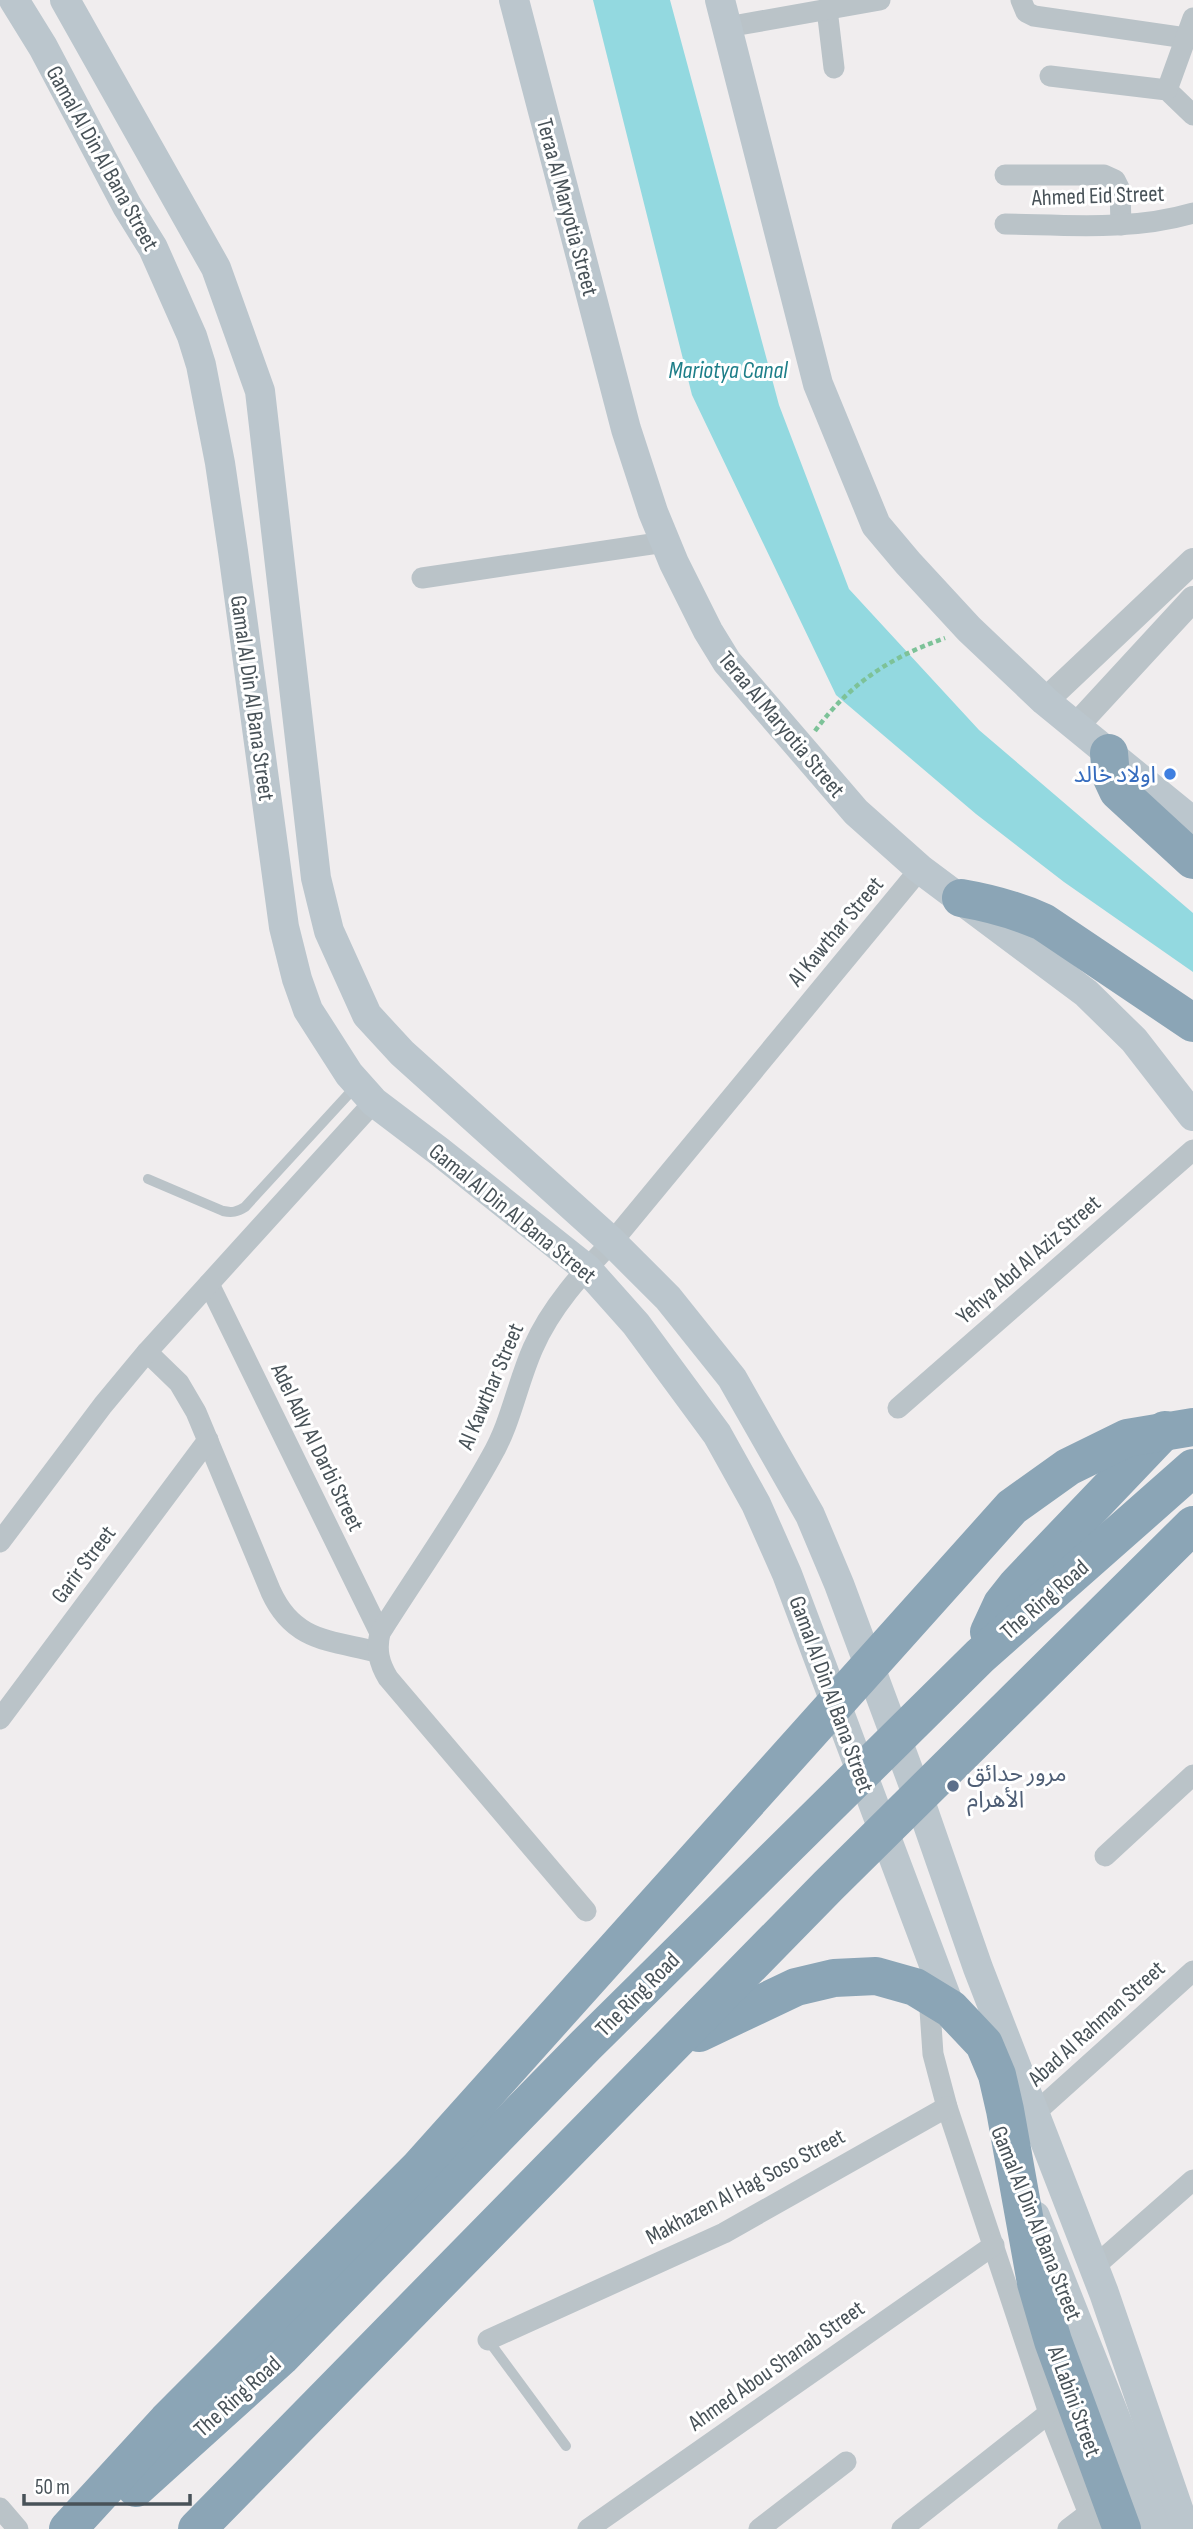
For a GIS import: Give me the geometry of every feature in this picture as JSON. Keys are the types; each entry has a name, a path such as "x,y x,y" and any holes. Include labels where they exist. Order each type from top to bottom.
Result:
{"highway":[{"path":"1109,752 1111,776 1118,791 1193,860"},
{"path":"961,898 1008,908 1043,922 1191,1022"},
{"path":"980,1656 1002,1605 1017,1585 1193,1401"},
{"path":"68,2529 167,2421 419,2168 1012,1507 1068,1467 1127,1438 1193,1427"},
{"name":"The Ring Road","path":"90,2529 281,2357 586,2045 980,1656 1193,1468"},
{"name":"The Ring Road","path":"197,2529 992,1722 1191,1527"},
{"path":"672,2047 796,1987 834,1978 876,1976 915,1987 951,2009 984,2044 998,2075 1006,2110 1036,2283 1102,2524"}],"main road":[{"name":"Gamal Al Din Al Bana Street","path":"14,0 43,47 127,206 153,248 195,345 207,390 220,463 287,940 308,1010 341,1063 366,1093 587,1269 636,1324 717,1434 756,1504 787,1574 934,1967 1088,2347 1132,2460 1155,2529"},
{"name":"Gamal Al Din Al Bana Street","path":"65,0 216,268 260,391 316,878 329,931 367,1015 402,1053 612,1242 668,1298 732,1378 810,1516 839,1584 978,1968 1094,2267 1185,2529"},
{"name":"Teraa Al Maryotia Street","path":"514,0 626,429 665,541 708,631 727,662 856,812 920,869 1086,993 1133,1040 1193,1116"},
{"path":"723,13 818,384 876,525 969,629 1045,701 1193,822"},
{"path":"636,1324 668,1298"}],"street":[{"path":"723,13 827,9 880,0"},
{"path":"1021,2 1026,12 1034,16 1189,28 1167,90"},
{"path":"827,9 834,68"},
{"path":"1050,76 1167,90 1193,115"},
{"path":"1005,175 1104,175 1115,180 1119,190 1121,225"},
{"name":"Ahmed Eid Street","path":"1004,224 1121,225 1164,222 1193,214"},
{"path":"422,578 665,541"},
{"path":"1045,701 1193,561"},
{"path":"1075,727 1193,599"},
{"name":"Al Kawthar Street","path":"378,1642 492,1456 509,1418 533,1347 547,1320 920,869"},
{"path":"0,1542 103,1405 209,1284 366,1093"},
{"name":"Yehya Abd Al Aziz Street","path":"898,1408 1193,1150"},
{"name":"Adel Adly Al Darbi Street","path":"209,1284 378,1642"},
{"path":"147,1352 178,1383 196,1412 271,1592 287,1619 298,1629 313,1635 378,1642 381,1666 388,1678 586,1911"},
{"name":"Garir Street","path":"0,1719 208,1440"},
{"path":"1105,1856 1193,1775"},
{"name":"Al Labini Street","path":"934,1967 930,2010 933,2054 947,2107 1049,2413 1102,2524"},
{"name":"Abad Al Rahman Street","path":"1034,2114 1193,1971"},
{"name":"Makhazen Al Hag Soso Street","path":"488,2340 724,2233 947,2107"},
{"path":"1094,2267 1193,2180"},
{"name":"Ahmed Abou Shanab Street","path":"588,2529 994,2245"},
{"path":"902,2529 1049,2413"},
{"path":"759,2529 846,2462"},
{"path":"0,2508 18,2529"},
{"path":"1068,2529 1102,2524"}],"lane":[{"path":"148,1180 223,1211 240,1210 366,1093"},
{"path":"488,2340 566,2446"}],"path":[{"path":"830,710 866,678 909,651 969,629"}],"water":[{"name":"Mariotya Canal","path":"593,0 670,0 779,405 849,589 979,730 1193,913 1193,972 1064,882 976,814 836,695 692,395"}],"place":[{"name":"اولاد خالد","path":"1170,774"},
{"name":"مرور حدائق الأهرام","path":"953,1786"}]}
